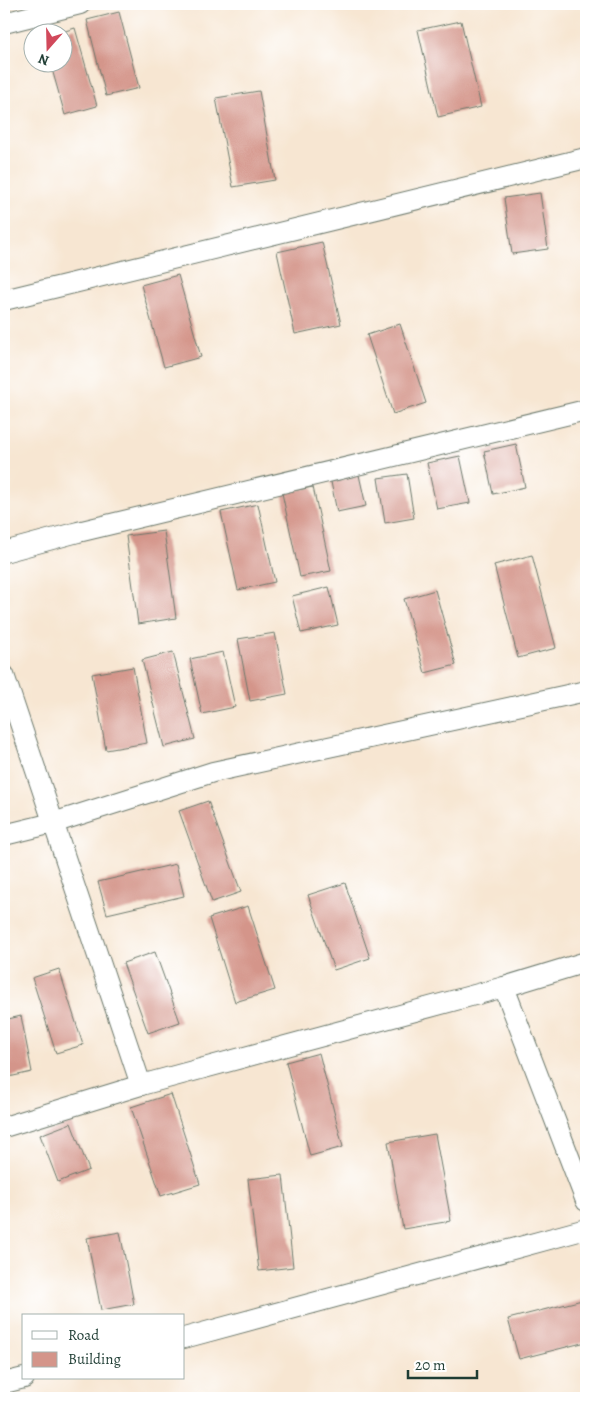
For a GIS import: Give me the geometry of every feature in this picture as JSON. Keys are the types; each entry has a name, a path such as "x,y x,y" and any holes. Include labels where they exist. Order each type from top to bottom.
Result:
{"street":[{"path":"4,23 80,4"},
{"path":"4,300 586,158"},
{"path":"4,552 78,532 586,410"},
{"path":"4,675 141,1085"},
{"path":"4,835 53,822 213,772 586,691"},
{"path":"4,1127 141,1085 504,987 586,962"},
{"path":"504,987 586,1201"},
{"path":"185,1338 586,1229"},
{"path":"4,1383 22,1378"}],"building":[{"path":"119,12 139,88 106,96 87,20"},
{"path":"461,21 481,107 438,117 418,30"},
{"path":"75,28 97,106 65,115 53,72 72,72 72,29"},
{"path":"259,91 275,180 233,187 216,98"},
{"path":"540,193 548,249 512,254 504,198"},
{"path":"322,242 341,324 295,334 277,252"},
{"path":"178,275 201,357 164,367 141,285"},
{"path":"400,324 426,403 393,414 367,335"},
{"path":"516,444 525,487 493,494 484,451"},
{"path":"460,456 470,503 437,509 427,463"},
{"path":"407,474 414,518 385,523 378,478"},
{"path":"359,475 366,506 337,512 331,482"},
{"path":"313,487 331,571 300,577 282,493"},
{"path":"258,504 275,582 238,590 221,512"},
{"path":"164,531 176,618 138,624 126,536"},
{"path":"532,555 556,648 518,658 494,565"},
{"path":"329,587 338,625 301,633 292,596"},
{"path":"435,590 456,665 425,673 404,599"},
{"path":"275,633 287,694 250,701 238,639"},
{"path":"173,652 195,739 164,747 142,660"},
{"path":"223,652 235,707 202,714 190,659"},
{"path":"133,667 147,743 106,750 92,674"},
{"path":"208,801 241,892 212,902 179,811"},
{"path":"176,864 184,896 107,914 98,882"},
{"path":"345,883 370,958 334,970 308,895"},
{"path":"248,906 275,990 235,1002 209,918"},
{"path":"155,952 180,1022 148,1033 123,963"},
{"path":"59,969 83,1045 56,1053 32,978"},
{"path":"21,1016 32,1072 4,1078 4,1020"},
{"path":"319,1053 343,1147 310,1156 286,1062"},
{"path":"171,1094 200,1184 161,1196 131,1107"},
{"path":"71,1123 89,1170 58,1182 40,1135"},
{"path":"435,1134 451,1221 403,1229 388,1142"},
{"path":"283,1175 293,1267 259,1271 248,1179"},
{"path":"120,1232 134,1304 101,1310 87,1238"},
{"path":"586,1299 586,1342 519,1359 508,1319"}]}
